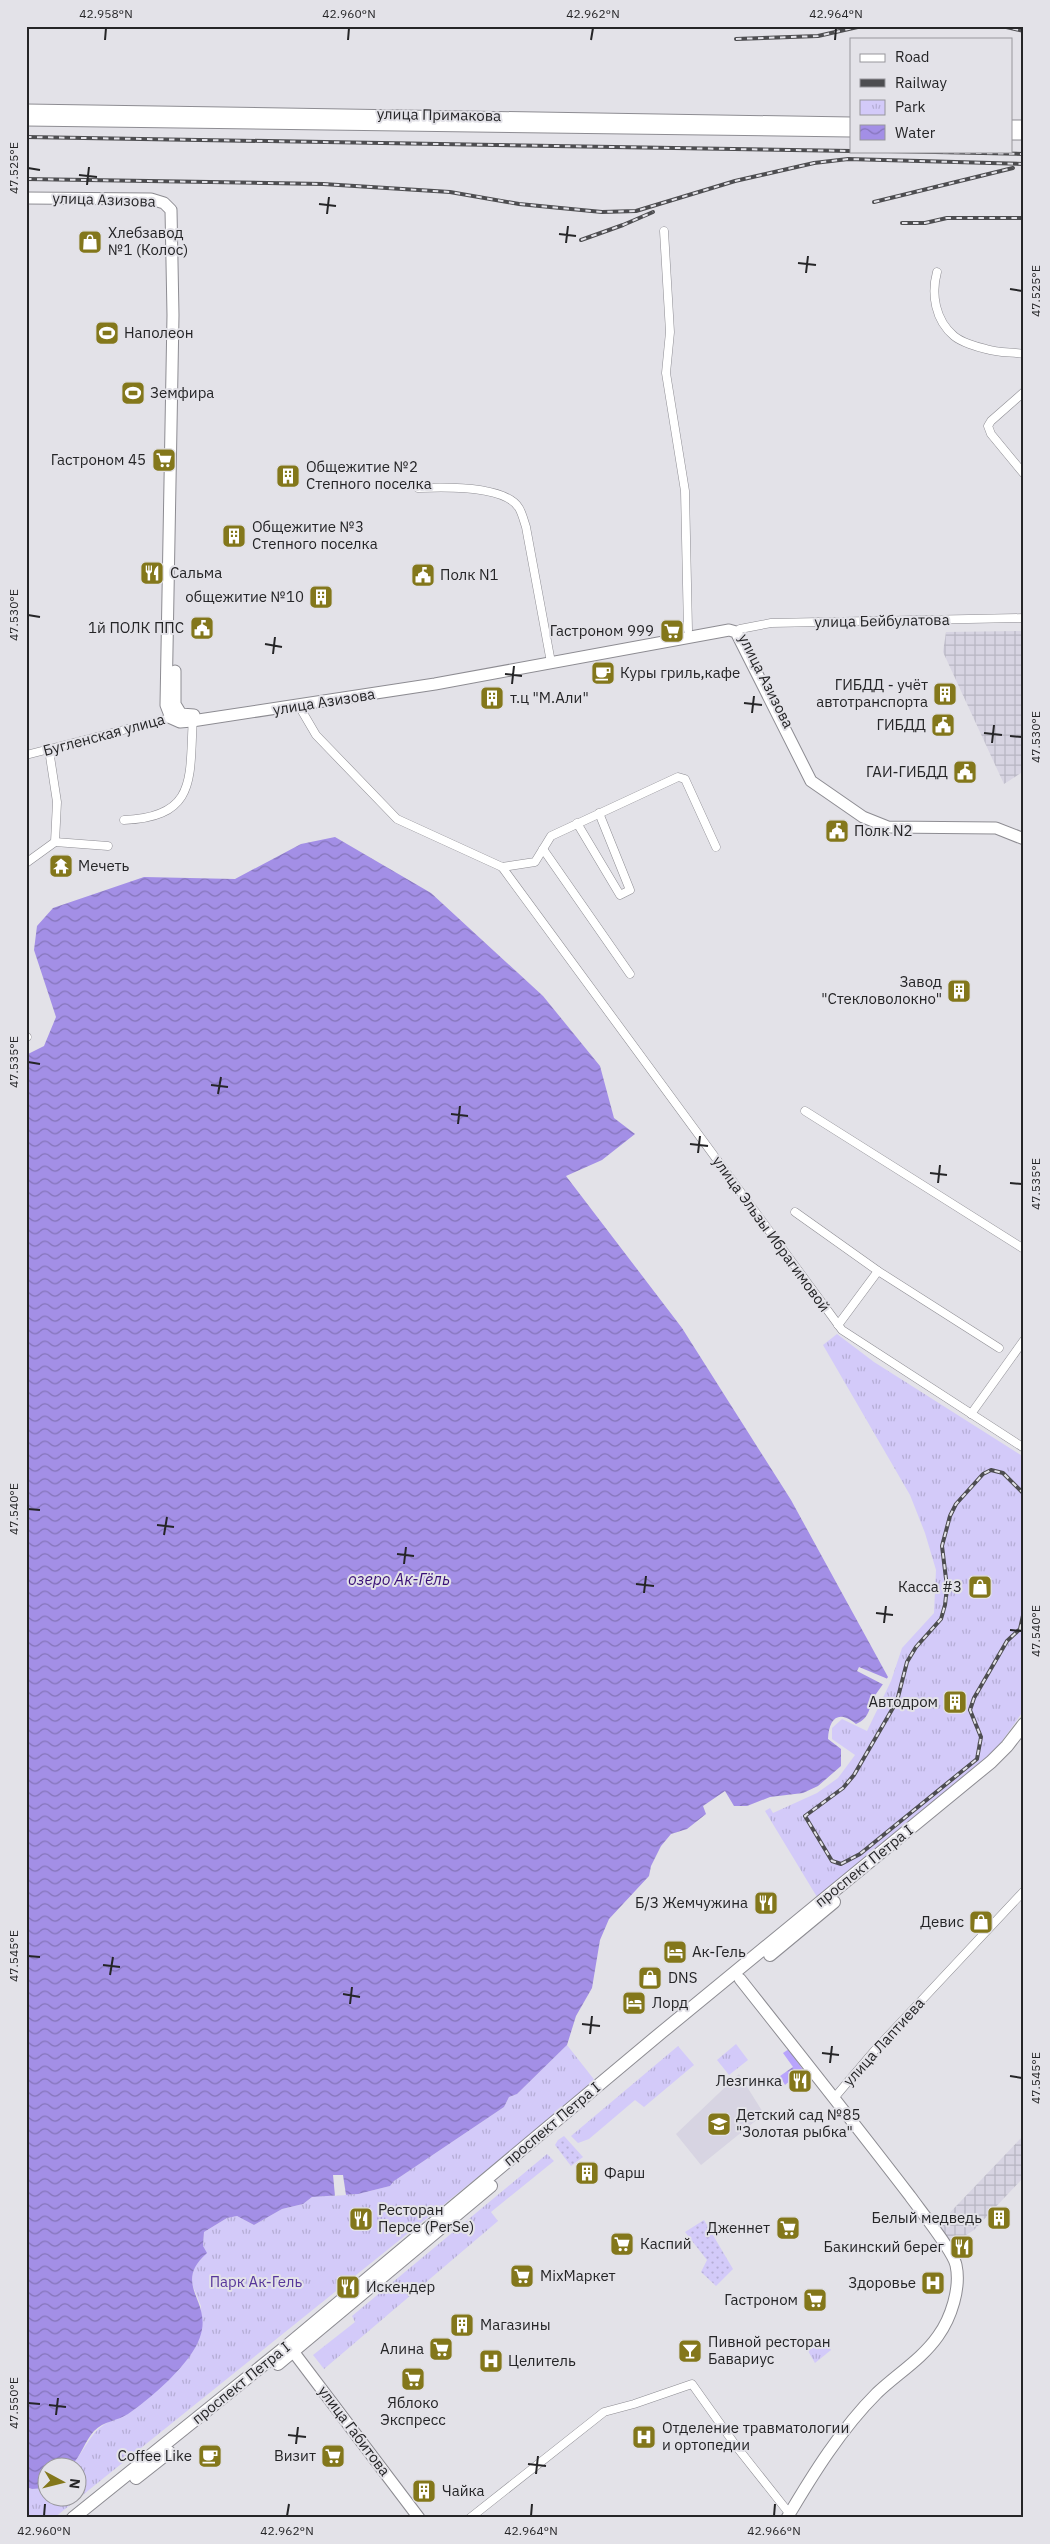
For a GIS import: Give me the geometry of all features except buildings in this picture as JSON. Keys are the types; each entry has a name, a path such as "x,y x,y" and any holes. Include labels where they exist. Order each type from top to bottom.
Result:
{"main road":[{"name":"улица Примакова","path":"26,110 850,123"},
{"name":"улица Примакова","path":"26,120 850,131"},
{"name":"улица Азизова","path":"26,193 45,196"},
{"name":"улица Азизова","path":"26,198 152,193 168,197 176,205 179,214 180,324 175,704 184,717"},
{"name":"улица Азизова","path":"184,717 414,682 725,622 740,629 815,779 886,822 1003,824 1024,833"},
{"name":"улица Азизова","path":"184,717 299,706 445,682 729,630 736,632 811,781 863,817 888,827 996,828 1024,839"},
{"name":"проспект Петра I","path":"73,2518 291,2349 680,2017 991,1762 1007,1746 1024,1724"},
{"name":"проспект Петра I","path":"86,2518 989,1774 1024,1736"},
{"path":"740,1979 835,2097"},
{"name":"улица Лаптиева","path":"788,2516 832,2446 877,2393 926,2352 939,2336 950,2315 957,2288 956,2264 932,2226 835,2097"},
{"name":"улица Габитова","path":"291,2349 419,2518"}],"street":[{"path":"664,231 670,332 666,373 685,491 688,630"},
{"path":"937,272 933,287 934,300 942,321 954,336 986,350 1024,354"},
{"path":"1024,392 991,420 988,426 991,434 1024,474"},
{"path":"418,488 478,490 504,497 519,508 526,526 550,657"},
{"name":"улица Бейбулатова","path":"740,629 771,623 1020,618"},
{"path":"299,706 316,735 398,819 502,867 536,862 551,836 678,777 685,779 716,847"},
{"name":"Бугленская улица","path":"26,755 184,717"},
{"path":"124,820 148,819 168,812 181,798 189,784 184,717"},
{"path":"49,750 57,802 55,842"},
{"path":"577,823 620,895 630,890 599,813"},
{"path":"26,864 55,842 108,846"},
{"path":"544,849 630,974"},
{"name":"улица Эльзы Ибрагимовой","path":"502,867 842,1330 1024,1448"},
{"path":"805,1111 1024,1249"},
{"path":"795,1212 878,1270 999,1348"},
{"path":"838,1325 878,1270"},
{"path":"971,1414 1024,1340"},
{"name":"улица Лаптиева","path":"835,2097 875,2050 1024,1891"},
{"path":"470,2518 604,2412 692,2384 788,2516"}],"shaded area":[{"path":"1024,631 1024,771 1004,784 943,652 946,632"},
{"name":"Детский сад №85 \"Золотая рыбка\"","path":"739,2074 764,2114 701,2165 676,2134"},
{"path":"1024,2135 1024,2177 974,2230 952,2244 938,2225"}],"green space":[{"path":"837,1334 874,1362 1024,1457 1024,1710 993,1754 817,1897 765,1811 770,1808 773,1813 817,1793 838,1778 855,1755 832,1739 832,1728 842,1719 867,1731 891,1681 902,1648 934,1613 936,1570 925,1533 910,1495 823,1345"},
{"path":"736,2044 748,2060 729,2075 717,2060"},
{"name":"Парк Ак-Гель","path":"567,2045 596,2082 88,2491 88,2456 79,2456 93,2435 105,2424 126,2415 200,2336 201,2306 190,2279 203,2246 204,2232 227,2218 237,2216 254,2225 282,2209 303,2204 312,2197 358,2194 390,2186 394,2181 504,2107 509,2097 517,2094"},
{"path":"678,2046 694,2065 644,2107 635,2100 589,2139 578,2143 571,2136"},
{"path":"789,2049 803,2070 785,2085 780,2076 793,2067 783,2053"},
{"path":"564,2136 583,2157 571,2166 555,2145"},
{"path":"547,2154 554,2161 491,2212 498,2221 324,2369 313,2355 355,2322 352,2316"},
{"path":"704,2220 733,2269 716,2286 701,2272 707,2260 685,2232"},
{"path":"825,2340 831,2350 815,2363 808,2351"},
{"name":"Парк Ак-Гель","path":"26,2487 38,2489 38,2506 69,2506 54,2518 26,2518"}],"water":[{"name":"озеро Ак-Гёль","path":"335,837 431,893 543,996 600,1066 614,1118 635,1134 602,1160 566,1176 682,1328 791,1500 888,1677 873,1699 867,1715 861,1722 856,1724 844,1717 839,1717 830,1726 828,1739 841,1749 841,1766 818,1786 803,1793 770,1797 747,1806 734,1806 725,1791 703,1806 706,1814 687,1829 671,1834 661,1846 651,1866 649,1876 609,1919 600,1940 592,1988 576,2016 567,2045 517,2094 509,2097 504,2107 394,2181 390,2186 358,2194 312,2197 303,2204 282,2209 254,2225 237,2216 227,2218 204,2232 203,2246 207,2253 197,2264 192,2284 202,2313 203,2324 200,2337 188,2358 159,2390 128,2414 102,2425 94,2431 79,2456 38,2456 38,2489 32,2489 26,2487 26,1055 44,1046 56,1017 34,950 37,926 53,908 144,877 235,879 301,844"}],"pier":[{"path":"859,1667 888,1679 884,1685 857,1671"},
{"path":"333,2175 343,2175 346,2195 335,2196"}],"railway":[{"path":"736,39 818,36 862,26"},
{"path":"1002,26 1024,31"},
{"path":"26,137 850,151"},
{"path":"933,152 1024,154"},
{"path":"26,179 323,184 450,192 519,204 602,212 636,211 735,181 814,163 848,159 1024,164"},
{"path":"874,202 1013,168"},
{"path":"581,240 653,212"},
{"path":"902,223 925,223 947,218 1024,218"},
{"path":"1024,1494 1003,1473 991,1470 983,1474 956,1504 950,1516 942,1546 947,1587 941,1619 916,1647 907,1662 897,1701 854,1775 843,1788 805,1816 832,1861 841,1864 860,1854 977,1759 981,1737 970,1710 974,1698 1007,1641 1020,1629 1024,1611"}],"place":[{"name":"Хлебзавод №1 (Колос)","path":"90,242"},
{"name":"Наполеон","path":"107,333"},
{"name":"Земфира","path":"133,393"},
{"name":"Гастроном 45","path":"164,460"},
{"name":"Общежитие №2 Степного поселка","path":"288,476"},
{"name":"Общежитие №3 Степного поселка","path":"234,536"},
{"name":"Сальма","path":"152,573"},
{"name":"Полк N1","path":"423,575"},
{"name":"общежитие №10","path":"321,597"},
{"name":"1й ПОЛК ППС","path":"202,628"},
{"name":"Гастроном 999","path":"672,631"},
{"name":"Куры гриль,кафе","path":"603,673"},
{"name":"ГИБДД - учёт автотранспорта","path":"945,694"},
{"name":"т.ц \"М.Али\"","path":"492,698"},
{"name":"ГИБДД","path":"943,725"},
{"name":"ГАИ-ГИБДД","path":"965,772"},
{"name":"Полк N2","path":"837,831"},
{"name":"Мечеть","path":"61,866"},
{"name":"Завод \"Стекловолокно\"","path":"959,991"},
{"name":"Касса #3","path":"980,1587"},
{"name":"Автодром","path":"955,1702"},
{"name":"Б/З Жемчужина","path":"766,1903"},
{"name":"Девис","path":"981,1922"},
{"name":"Ак-Гель","path":"675,1952"},
{"name":"DNS","path":"650,1978"},
{"name":"Лорд","path":"634,2003"},
{"name":"Лезгинка","path":"800,2081"},
{"name":"Детский сад №85 \"Золотая рыбка\"","path":"719,2124"},
{"name":"Фарш","path":"587,2173"},
{"name":"Белый медведь","path":"999,2218"},
{"name":"Ресторан Персе (PerSe)","path":"361,2219"},
{"name":"Дженнет","path":"788,2228"},
{"name":"Каспий","path":"622,2244"},
{"name":"Бакинский берег","path":"962,2247"},
{"name":"MixМаркет","path":"522,2276"},
{"name":"Здоровье","path":"933,2283"},
{"name":"Искендер","path":"348,2287"},
{"name":"Гастроном","path":"815,2300"},
{"name":"Магазины","path":"462,2325"},
{"name":"Алина","path":"441,2349"},
{"name":"Пивной ресторан Бавариус","path":"690,2351"},
{"name":"Целитель","path":"491,2361"},
{"name":"Яблоко Экспресс","path":"413,2379"},
{"name":"Отделение травматологии и ортопедии","path":"644,2437"},
{"name":"Coffee Like","path":"210,2456"},
{"name":"Визит","path":"333,2456"},
{"name":"Чайка","path":"424,2491"}]}
